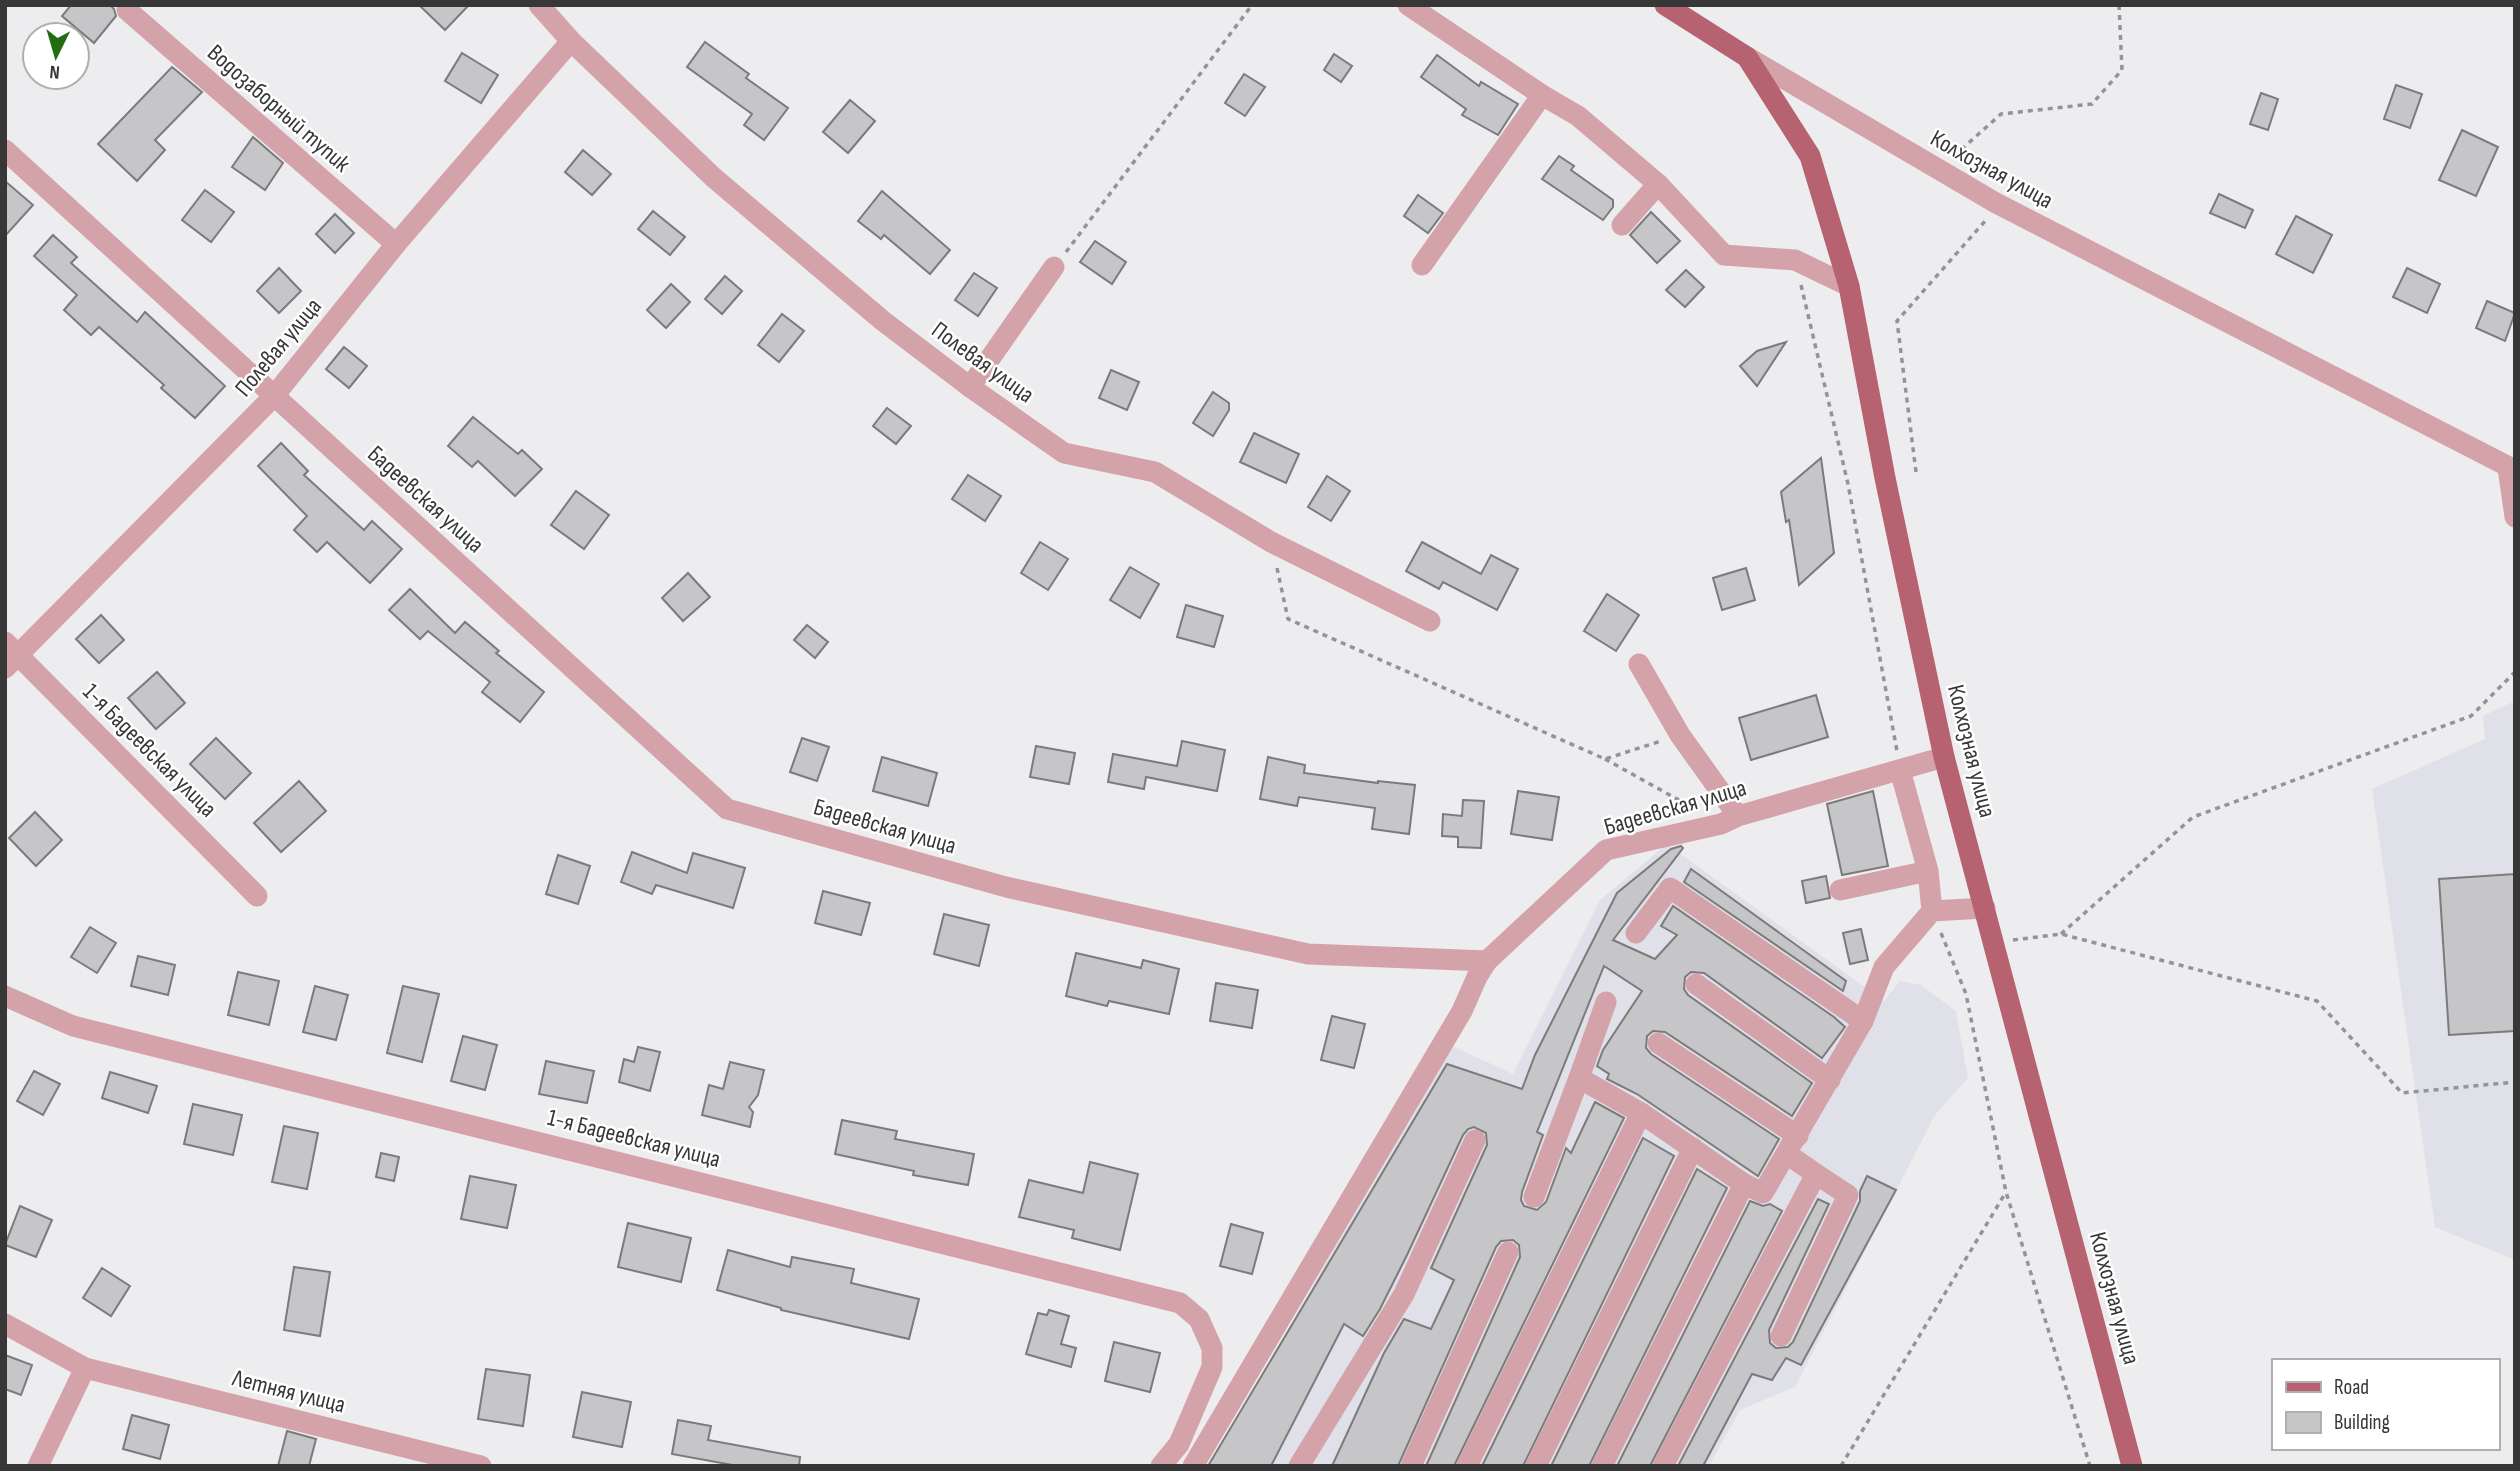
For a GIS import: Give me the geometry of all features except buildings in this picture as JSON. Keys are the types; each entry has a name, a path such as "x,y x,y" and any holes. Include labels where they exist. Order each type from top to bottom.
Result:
{"main road":[{"name":"Колхозная улица","path":"1664,5 1747,57 1810,156 1849,286 1885,478 1944,757 2132,1466"}],"street":[{"name":"Полевая улица","path":"539,5 571,41 713,177 883,321 1064,453 1155,472 1271,542 1430,621"},
{"path":"1408,5 1578,116 1658,184 1724,255 1795,260 1849,286"},
{"name":"Водозаборный тупик","path":"127,10 396,244"},
{"name":"Полевая улица","path":"10,655 274,396 396,244 571,41"},
{"name":"Колхозная улица","path":"1747,57 1996,203 2512,469"},
{"path":"1422,265 1542,95"},
{"name":"Бадеевская улица","path":"5,150 727,809 1006,887 1307,954 1487,961 1606,850 1729,820 1944,757"},
{"path":"1622,225 1658,184"},
{"path":"970,387 1054,267"},
{"path":"2512,469 2515,517"},
{"name":"1-я Бадеевская улица","path":"10,655 257,896"},
{"path":"1639,664 1729,820"},
{"path":"1900,770 1928,871 1932,911"},
{"path":"1840,890 1928,871"},
{"path":"1636,933 1670,888 1863,1021"},
{"path":"1579,1078 1641,1113 1744,1184 1763,1194 1863,1021 1884,967 1932,911 1984,908"},
{"path":"1194,1466 1462,1012 1487,961"},
{"path":"1696,984 1830,1080"},
{"name":"1-я Бадеевская улица","path":"5,996 73,1026 1180,1303 1199,1319 1212,1348 1212,1367 1179,1444 1161,1466"},
{"path":"1534,1197 1606,1002"},
{"path":"1658,1043 1792,1145 1815,1174 1848,1195 1781,1336"},
{"path":"1467,1466 1641,1113"},
{"path":"1299,1466 1404,1294 1475,1140"},
{"path":"1536,1466 1693,1148"},
{"path":"1663,1466 1815,1174"},
{"path":"1602,1466 1744,1184"},
{"path":"1411,1466 1508,1252"},
{"name":"Летняя улица","path":"5,1324 85,1368 481,1466"},
{"path":"38,1466 85,1368"}],"path":[{"path":"1054,267 1252,5"},
{"path":"1943,172 1957,152 2001,114 2092,104 2122,70 2119,5"},
{"path":"1916,472 1897,321 1981,228 1996,203"},
{"path":"1795,260 1848,484 1900,770"},
{"path":"1271,542 1288,619 1605,759 1729,820"},
{"path":"2061,934 2193,817 2471,716 2515,673"},
{"path":"1605,759 1680,735"},
{"path":"1932,911 1966,994 2006,1192 2090,1466"},
{"path":"1994,942 2061,934 2317,1001 2402,1093 2515,1082"},
{"path":"1841,1466 2006,1192"}],"shaded area":[{"path":"2515,703 2515,1260 2435,1227 2372,789 2485,739 2483,716"},
{"path":"1667,844 1884,1001 1900,981 1921,985 1956,1011 1968,1078 1935,1115 1795,1387 1740,1410 1709,1466 1210,1466 1450,1045 1513,1074 1600,900"}]}
